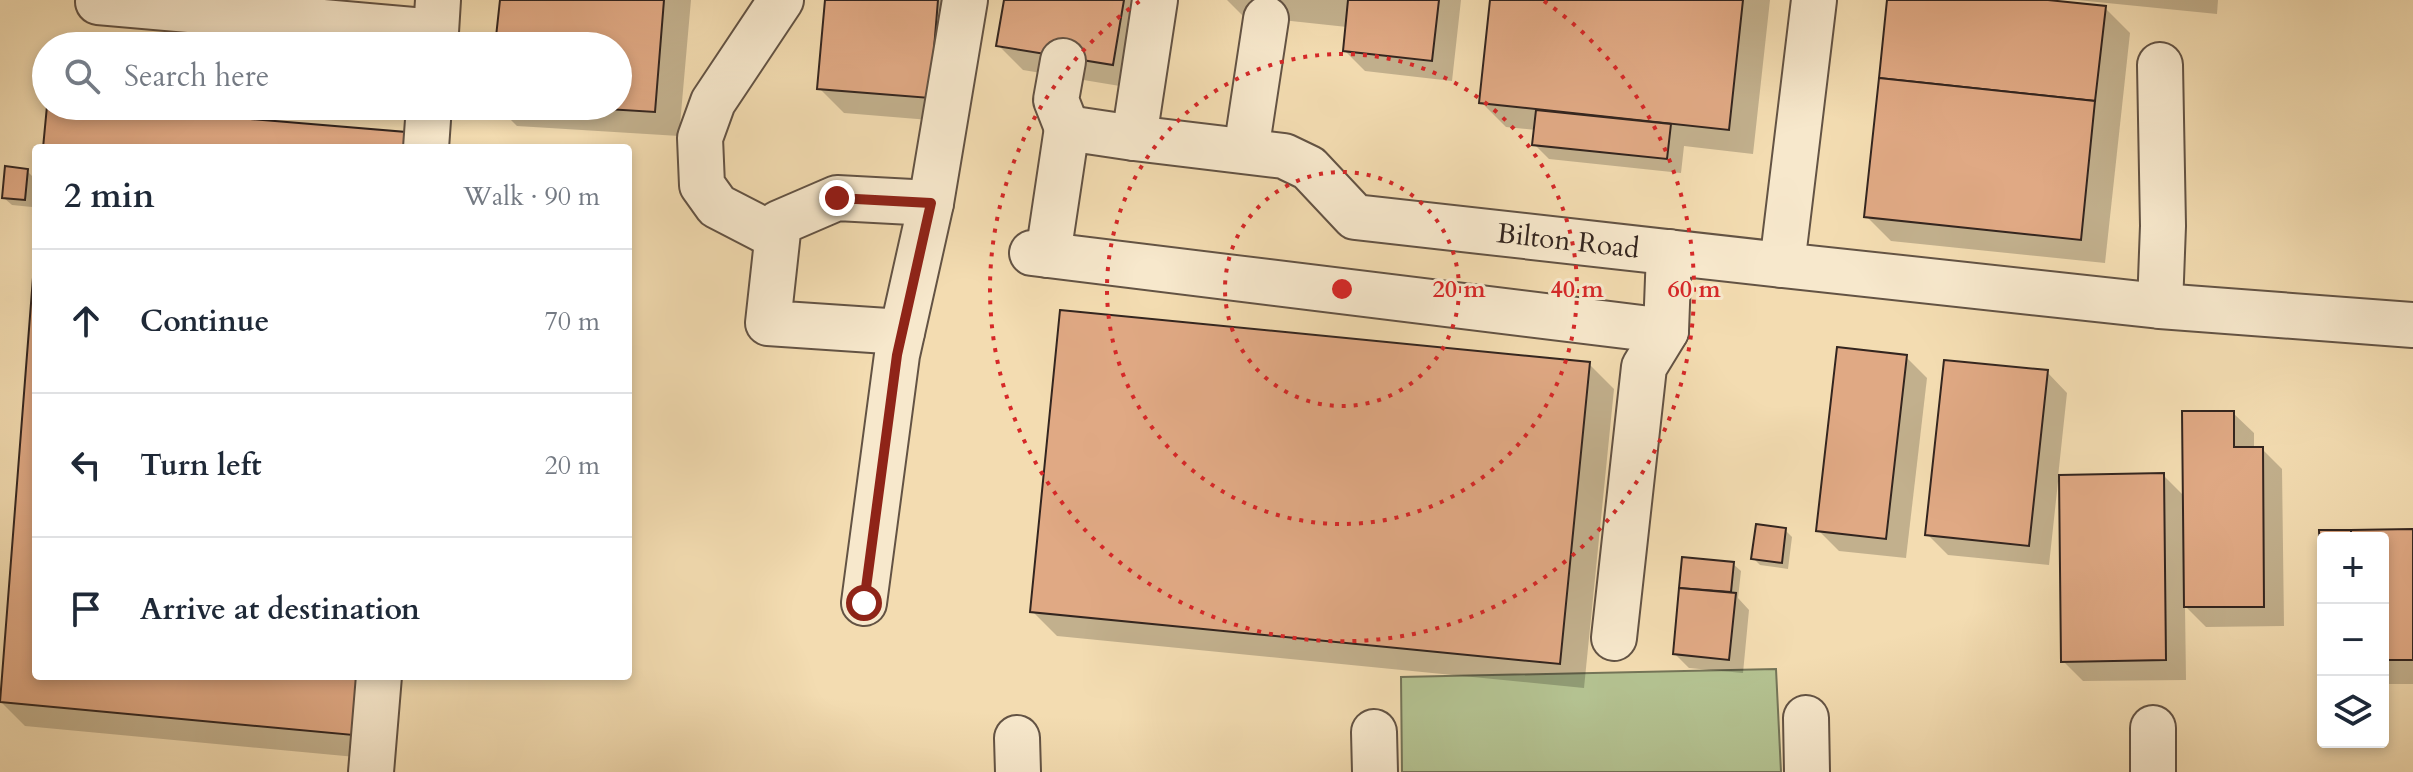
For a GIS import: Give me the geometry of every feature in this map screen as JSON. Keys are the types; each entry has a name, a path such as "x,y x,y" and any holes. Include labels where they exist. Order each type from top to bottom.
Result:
{"street":[{"path":"777,237 717,206 702,185 700,138 713,102 781,0"},
{"path":"864,603 902,332 931,203 965,0"},
{"path":"1134,138 1155,0"},
{"path":"1782,265 1814,0"},
{"path":"98,2 436,26"},
{"path":"1067,128 1246,151 1266,19"},
{"path":"1063,61 1056,100 1067,128 1040,254 1666,331"},
{"path":"2160,65 2163,226 2160,306"},
{"path":"426,144 428,120"},
{"name":"Bilton Road","path":"1246,151 1284,156 1309,168 1355,217 2160,306 2413,325"},
{"path":"902,332 768,323 779,223 837,198 931,203"},
{"path":"1614,638 1644,367 1666,331 1669,252"},
{"path":"371,772 379,680"},
{"path":"1806,718 1807,772"},
{"path":"2153,728 2153,772"}],"green space":[{"path":"1776,669 1781,772 1402,772 1401,677"}],"building":[{"path":"500,0 664,0 655,112 632,111 632,32 497,32"},
{"path":"825,0 938,0 930,98 817,89"},
{"path":"1004,0 1124,0 1113,65 996,46"},
{"path":"1348,0 1439,0 1432,61 1343,51"},
{"path":"1490,0 1743,0 1729,130 1479,103"},
{"path":"1887,0 2048,0 2106,6 2095,101 1879,78"},
{"path":"1879,78 2095,101 2081,240 1864,217"},
{"path":"1536,110 1671,124 1667,159 1532,145"},
{"path":"46,120 263,120 406,132 404,144 43,144"},
{"path":"5,166 28,169 25,200 2,198"},
{"path":"32,290 32,680 358,680 353,735 0,702"},
{"path":"1060,310 1590,362 1560,664 1030,612"},
{"path":"1837,347 1907,355 1886,539 1816,531"},
{"path":"1944,360 2048,370 2029,546 1925,535"},
{"path":"2182,411 2234,411 2234,447 2263,447 2264,607 2184,607"},
{"path":"2164,473 2166,660 2061,662 2059,475"},
{"path":"1756,524 1786,528 1782,563 1751,559"},
{"path":"2413,529 2413,660 2389,660 2389,532 2351,530"},
{"path":"2319,530 2351,530 2351,532"},
{"path":"1682,557 1734,562 1731,592 1679,588"},
{"path":"1679,588 1736,593 1729,660 1673,654"}],"route":[{"path":"837,198 931,203 897,355 864,603"}]}
